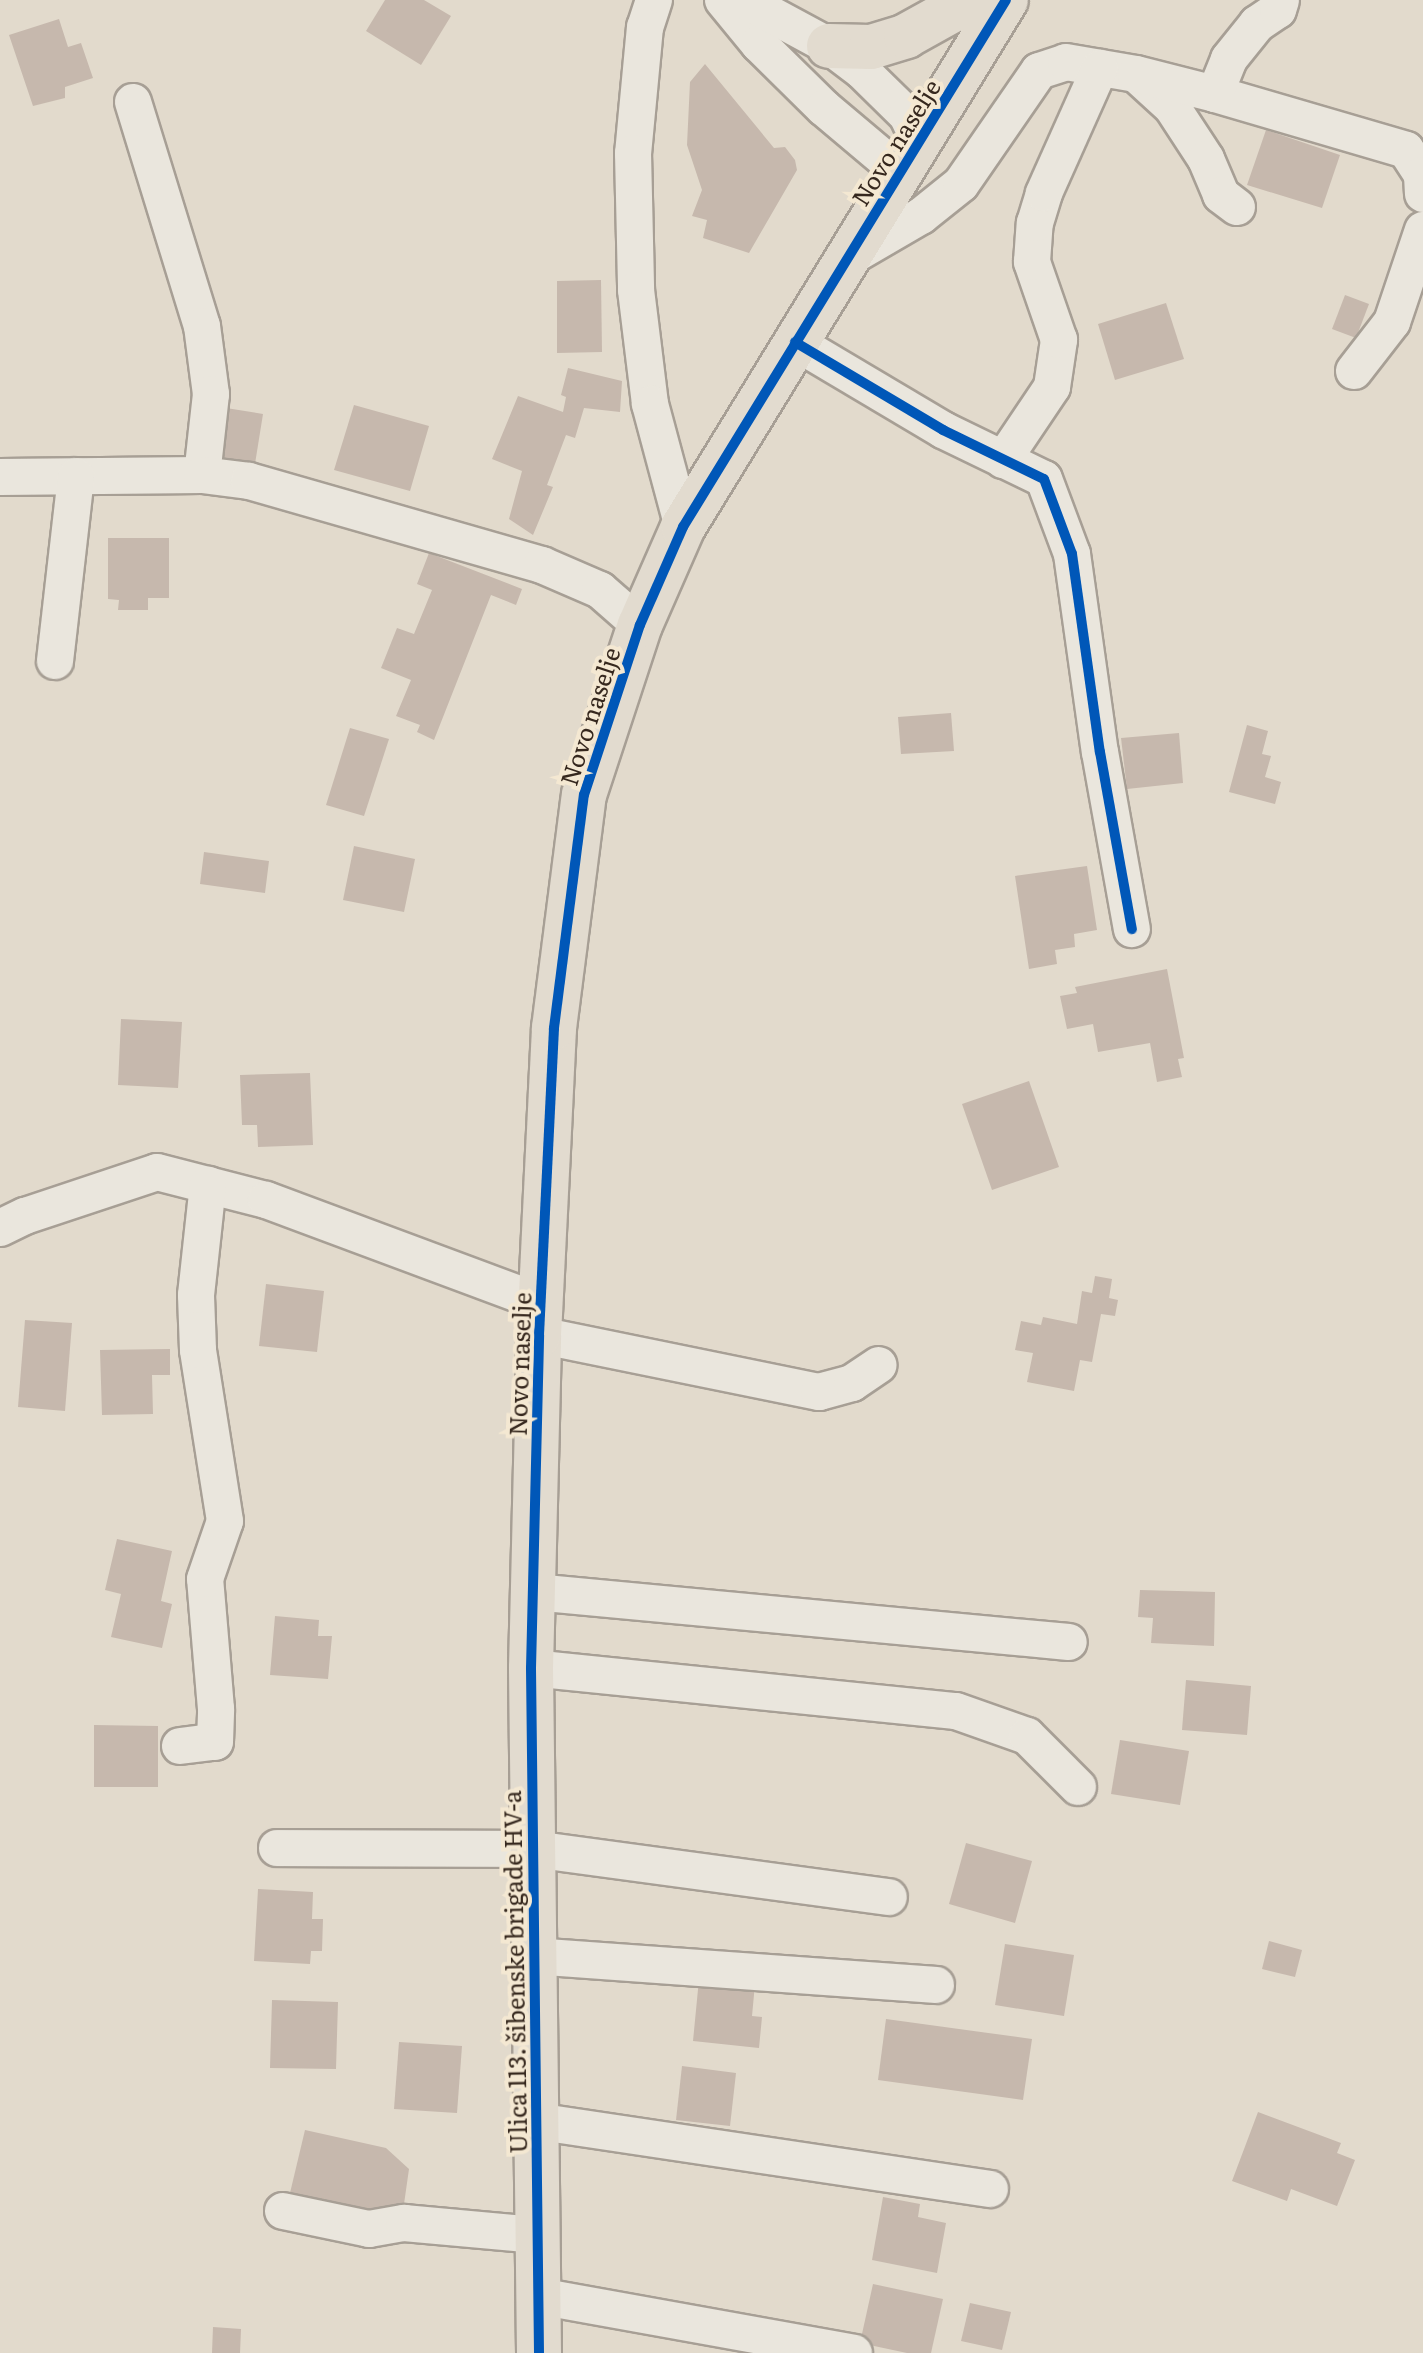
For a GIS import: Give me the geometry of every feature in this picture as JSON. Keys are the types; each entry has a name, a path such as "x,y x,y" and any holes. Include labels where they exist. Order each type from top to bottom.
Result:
{"main road":[{"path":"829,46 871,47 906,36 971,0"},
{"name":"Novo naselje","path":"534,1592 540,1318 554,1028 584,795 640,625 683,527 1006,0"},
{"name":"Ulica 113. šibenske brigade HV-a","path":"534,1592 531,1668 539,2353"}],"street":[{"path":"654,0 645,27 633,153 636,290 650,404 683,527"},
{"path":"723,0 759,44 824,108 910,157"},
{"path":"744,0 829,46 891,96 907,115 910,157"},
{"path":"1215,94 1229,59 1257,24 1278,10 1281,0"},
{"path":"847,259 921,216 961,184 1039,71 1066,62 1136,74 1215,94 1406,150 1422,175 1423,194"},
{"path":"1003,460 1052,387 1059,340 1032,262 1035,223 1044,193 1100,68"},
{"path":"1136,74 1172,107 1206,159 1221,195 1237,207"},
{"path":"133,102 202,326 211,394 202,475"},
{"path":"1354,371 1392,322 1423,230"},
{"path":"795,342 943,430 1044,479 1072,554 1100,752 1132,929"},
{"path":"0,477 202,475 249,481 542,565 600,590 640,625"},
{"path":"55,661 76,476"},
{"path":"0,1228 25,1216 157,1172 266,1200 540,1318 819,1392 852,1383 879,1365"},
{"path":"180,1746 215,1742 216,1709 205,1579 225,1521 198,1350 196,1295 208,1185"},
{"path":"534,1592 1069,1642"},
{"path":"531,1668 956,1711 1027,1736 1078,1787"},
{"path":"277,1848 533,1849 889,1897"},
{"path":"533,1956 936,1985"},
{"path":"535,2121 990,2189"},
{"path":"283,2211 369,2229 404,2223 537,2235"},
{"path":"538,2296 854,2353"}],"building":[{"path":"385,0 424,0 451,16 421,65 366,31"},
{"path":"59,19 68,47 81,43 93,78 65,87 65,98 33,106 9,35"},
{"path":"705,64 774,148 785,147 795,160 797,170 749,253 703,238 707,220 692,216 702,190 687,145 690,82"},
{"path":"1266,130 1340,155 1322,208 1247,185"},
{"path":"601,280 602,352 557,353 557,281"},
{"path":"1345,295 1369,304 1356,338 1332,329"},
{"path":"1166,303 1184,359 1115,380 1098,324"},
{"path":"568,368 622,381 620,412 584,408 575,438 566,435 547,485 553,487 533,535 509,519 522,471 492,459 518,396 563,412 566,397 561,395"},
{"path":"354,405 429,426 410,491 334,470"},
{"path":"226,408 263,414 254,470 217,465"},
{"path":"108,538 169,538 169,598 148,598 148,610 118,610 119,600 108,599"},
{"path":"429,553 522,589 516,605 491,595 434,740 417,732 420,725 396,716 411,680 381,668 397,628 414,634 432,590 417,584"},
{"path":"951,713 954,751 901,754 898,717"},
{"path":"1247,725 1268,731 1262,754 1271,756 1265,777 1281,782 1275,804 1229,792"},
{"path":"350,728 389,739 364,816 326,805"},
{"path":"1179,733 1183,783 1127,789 1121,738"},
{"path":"354,846 415,859 404,912 343,900"},
{"path":"204,852 269,861 265,893 200,884"},
{"path":"1087,866 1097,930 1074,934 1075,947 1055,950 1057,964 1029,969 1015,876"},
{"path":"1167,969 1184,1058 1178,1059 1182,1077 1157,1082 1150,1043 1098,1052 1093,1024 1067,1029 1060,996 1077,993 1075,987"},
{"path":"121,1019 182,1022 178,1088 118,1085"},
{"path":"310,1073 313,1145 258,1147 257,1125 242,1125 240,1075"},
{"path":"1029,1081 1059,1167 992,1190 962,1104"},
{"path":"1095,1276 1112,1279 1109,1298 1118,1300 1115,1316 1101,1314 1092,1362 1080,1360 1074,1391 1027,1382 1033,1353 1015,1350 1021,1321 1041,1325 1043,1317 1077,1324 1082,1291 1092,1293"},
{"path":"266,1284 324,1291 317,1352 259,1346"},
{"path":"25,1320 72,1323 65,1411 18,1407"},
{"path":"170,1349 170,1375 152,1375 153,1414 102,1415 100,1350"},
{"path":"117,1539 172,1551 161,1601 172,1604 162,1648 111,1637 121,1594 105,1590"},
{"path":"1140,1590 1215,1592 1214,1646 1151,1643 1153,1618 1138,1617"},
{"path":"275,1616 319,1620 318,1636 332,1636 328,1679 270,1675"},
{"path":"1186,1680 1251,1686 1247,1735 1182,1730"},
{"path":"94,1725 158,1726 158,1787 94,1787"},
{"path":"1120,1740 1189,1751 1180,1805 1111,1794"},
{"path":"966,1843 1032,1861 1015,1923 949,1904"},
{"path":"258,1889 313,1892 312,1919 323,1919 322,1951 311,1951 310,1964 254,1961"},
{"path":"1269,1941 1302,1950 1295,1977 1262,1969"},
{"path":"1005,1944 1074,1955 1064,2016 995,2005"},
{"path":"699,1979 755,1984 752,2016 762,2017 759,2048 693,2041"},
{"path":"272,2000 338,2002 336,2069 270,2068"},
{"path":"886,2019 1032,2039 1023,2100 878,2080"},
{"path":"399,2042 462,2046 457,2113 394,2109"},
{"path":"682,2066 736,2073 730,2126 676,2120"},
{"path":"1258,2112 1341,2143 1337,2153 1355,2160 1337,2206 1291,2189 1287,2201 1232,2181"},
{"path":"305,2130 386,2148 409,2169 404,2204 371,2211 290,2193"},
{"path":"883,2197 920,2204 918,2217 946,2223 937,2273 872,2260"},
{"path":"873,2284 943,2299 931,2353 907,2353 860,2343"},
{"path":"970,2303 1011,2312 1002,2350 961,2341"},
{"path":"213,2327 241,2329 240,2353 212,2353"}],"cycle path":[{"path":"539,2353 531,1668 539,1335 554,1028 584,795 640,625 683,527 1006,0"},
{"path":"795,342 943,430 1044,479 1072,554 1100,752 1132,929"}]}
